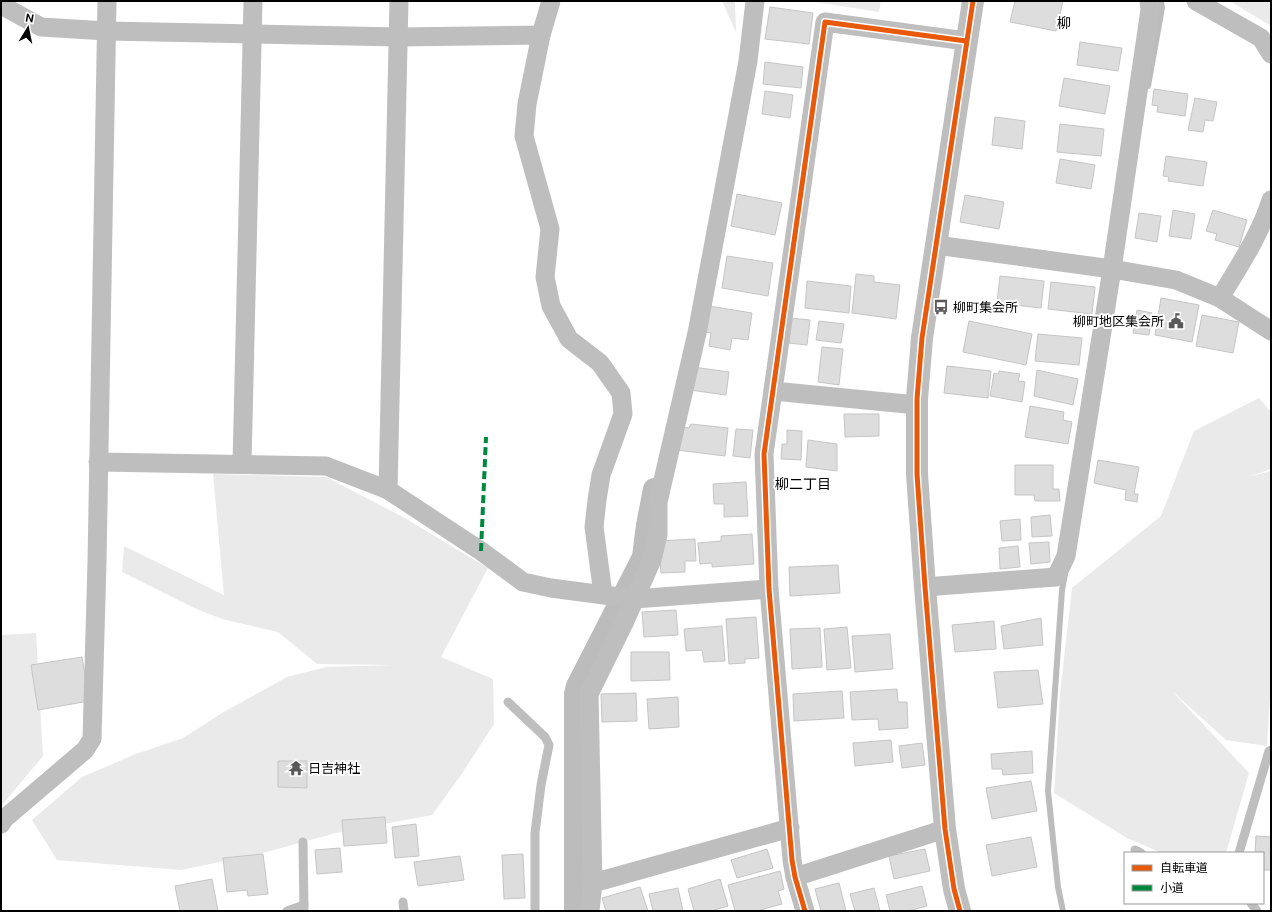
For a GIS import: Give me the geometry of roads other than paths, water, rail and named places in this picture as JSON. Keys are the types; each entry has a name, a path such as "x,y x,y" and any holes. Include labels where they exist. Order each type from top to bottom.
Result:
{"street":[{"path":"1,824 4,819 85,750 92,739 107,1"},
{"path":"242,464 253,1"},
{"path":"388,490 399,1"},
{"path":"551,1 527,104 524,136 550,229 545,277 551,306 569,339 600,363 621,392 623,414 601,475 596,500 594,527 602,594"},
{"path":"590,911 593,883 589,694 625,621 652,560 658,535 658,502 697,333 748,61 755,1"},
{"path":"960,911 954,889 945,829 917,474 917,405 922,338 972,1"},
{"path":"925,587 1056,577 1066,556 1112,269 1150,10 1149,1"},
{"path":"1196,1 1261,38 1271,54"},
{"path":"1,5 41,27 107,31 399,37 542,35"},
{"path":"805,911 795,877 792,860 769,588 764,454 825,22 966,41"},
{"path":"1220,298 1254,242 1268,211 1271,200"},
{"path":"936,245 1112,269 1176,280 1220,298 1271,331"},
{"path":"773,391 917,405"},
{"path":"98,462 326,466 388,490 480,551 522,582 551,588 634,599 769,588"},
{"path":"593,883 790,828"},
{"path":"795,877 945,829"}],"lane":[{"path":"508,702 545,737 549,746 541,785 535,833 535,911"},
{"path":"1238,852 1269,751 1271,750"},
{"path":"287,911 304,908 303,842"}],"waterway":[{"path":"1148,86 1162,8 1161,1"},
{"path":"575,911 575,694 577,686 643,557 654,489"},
{"path":"1063,911 1058,887 1048,791 1062,590 1065,574"}],"place":[{"name":"柳町集会所","path":"941,307"},
{"name":"柳町地区集会所","path":"1176,321"},
{"name":"日吉神社","path":"296,768"}],"district":[{"name":"柳","path":"1064,23"},
{"name":"柳二丁目","path":"803,484"}]}
